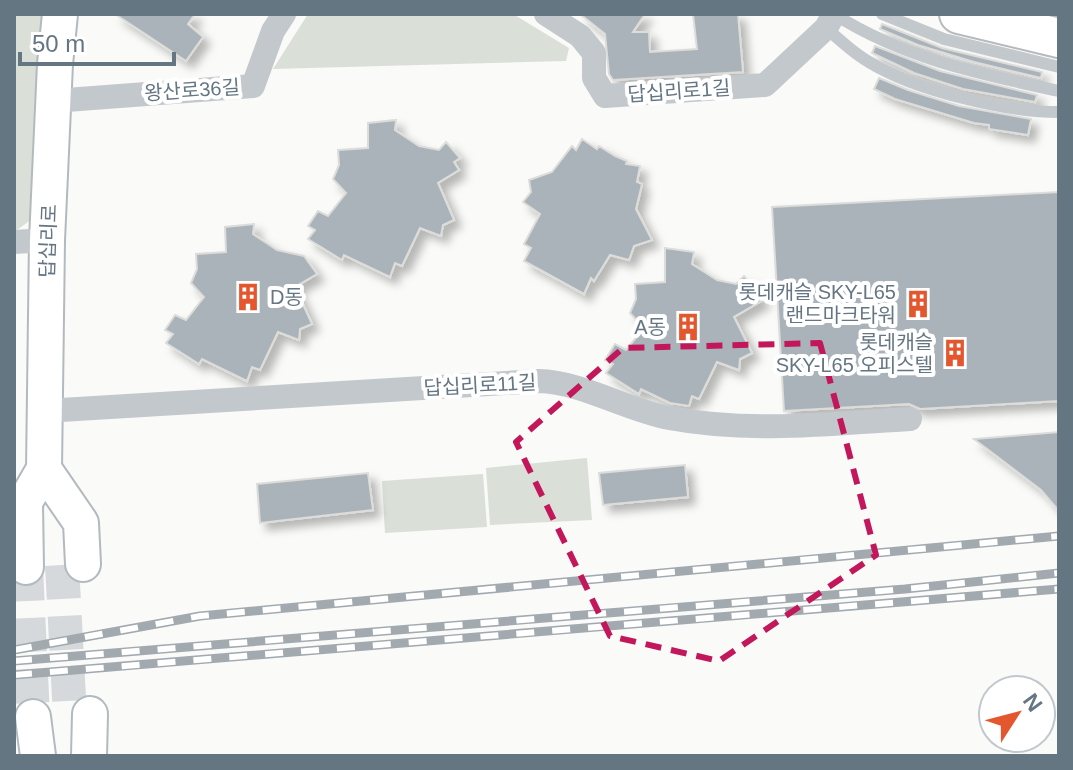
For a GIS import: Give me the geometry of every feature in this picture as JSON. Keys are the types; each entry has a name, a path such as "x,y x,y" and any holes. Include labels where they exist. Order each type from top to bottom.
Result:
{"main road":[{"name":"답십리로","path":"60,14 53,101 31,241 44,411 54,483 81,523 72,564"},
{"path":"959,14 1059,38"},
{"name":"답십리로","path":"26,567 18,509 54,483"},
{"path":"79,756 80,715 89,756"},
{"path":"16,756 24,718"},
{"path":"24,718 38,756"}],"street":[{"name":"왕산로36길","path":"53,101 253,86 273,31 284,14"},
{"name":"답십리로1길","path":"546,14 580,36 594,53 594,78 605,96 765,85 831,19"},
{"name":"답십리로11길","path":"44,411 539,381 576,388 644,413 718,426 774,428 910,419"}],"lane":[{"path":"882,14 944,39 1059,67"},
{"path":"831,19 934,61 1059,91"},
{"path":"831,19 863,58 895,75 1008,107 1031,112 1059,112"}],"highlighted area":[{"path":"820,343 876,555 719,661 610,636 516,442 623,348"}],"shaded area":[{"path":"14,14 52,14 46,209 14,232"},
{"path":"308,14 513,14 569,48 566,61 273,69"},
{"path":"587,458 592,520 490,525 486,468"},
{"path":"483,474 487,527 385,533 382,481"}],"building":[{"path":"115,14 195,14 188,24 203,37 186,61"},
{"path":"580,14 645,14 633,32 649,32 650,52 697,49 693,14 738,14 743,72 613,80 609,74 605,34"},
{"path":"882,24 942,48 1042,72 1041,78 918,45 880,29"},
{"path":"875,46 940,71 1037,95 1035,102 963,89 914,73 872,53"},
{"path":"879,78 959,106 1031,119 1028,135 989,129 989,125 895,99 874,89"},
{"path":"396,120 395,130 419,146 439,150 446,142 460,158 454,162 459,170 438,183 454,220 443,225 441,236 420,228 402,266 395,263 390,277 344,255 342,260 308,239 315,230 308,226 318,211 328,216 346,193 333,179 339,165 338,150 368,148 368,123"},
{"path":"582,139 627,161 626,164 640,166 637,182 642,184 636,209 652,240 634,246 629,260 610,255 594,281 591,278 584,294 524,261 531,248 524,244 540,214 523,202 531,192 529,180 552,172 572,146 576,150"},
{"name":"롯데캐슬 SKY-L65 랜드마크타워","path":"1059,192 1059,401 920,409 909,404 784,411 772,207"},
{"name":"D동","path":"254,224 253,234 277,250 304,256 317,274 295,287 312,324 300,329 299,340 278,332 260,370 252,367 247,381 202,359 199,364 166,343 173,334 165,330 175,315 186,320 204,297 191,283 197,269 196,254 226,252 225,227"},
{"name":"A동","path":"665,248 694,252 692,264 717,280 736,284 744,276 763,300 734,317 752,353 740,359 739,370 717,362 699,399 692,396 689,406 670,403 641,389 639,394 606,373 613,364 605,360 615,344 626,350 644,328 630,313 636,299 635,284 665,282"},
{"path":"1059,432 1059,511 1041,490 974,439"},
{"path":"685,465 688,497 603,505 599,473"},
{"path":"368,473 373,510 260,523 257,484"}],"tunnel":[{"path":"62,565 70,717"},
{"path":"26,567 33,717"}],"railway":[{"path":"14,650 200,616 1059,536"},
{"path":"14,661 905,589 1059,573"},
{"path":"14,675 1059,589"}],"place":[{"name":"D동","path":"248,297"},
{"name":"롯데캐슬 SKY-L65 랜드마크타워","path":"918,304"},
{"name":"A동","path":"688,327"},
{"name":"롯데캐슬 SKY-L65 오피스텔","path":"955,353"}]}
